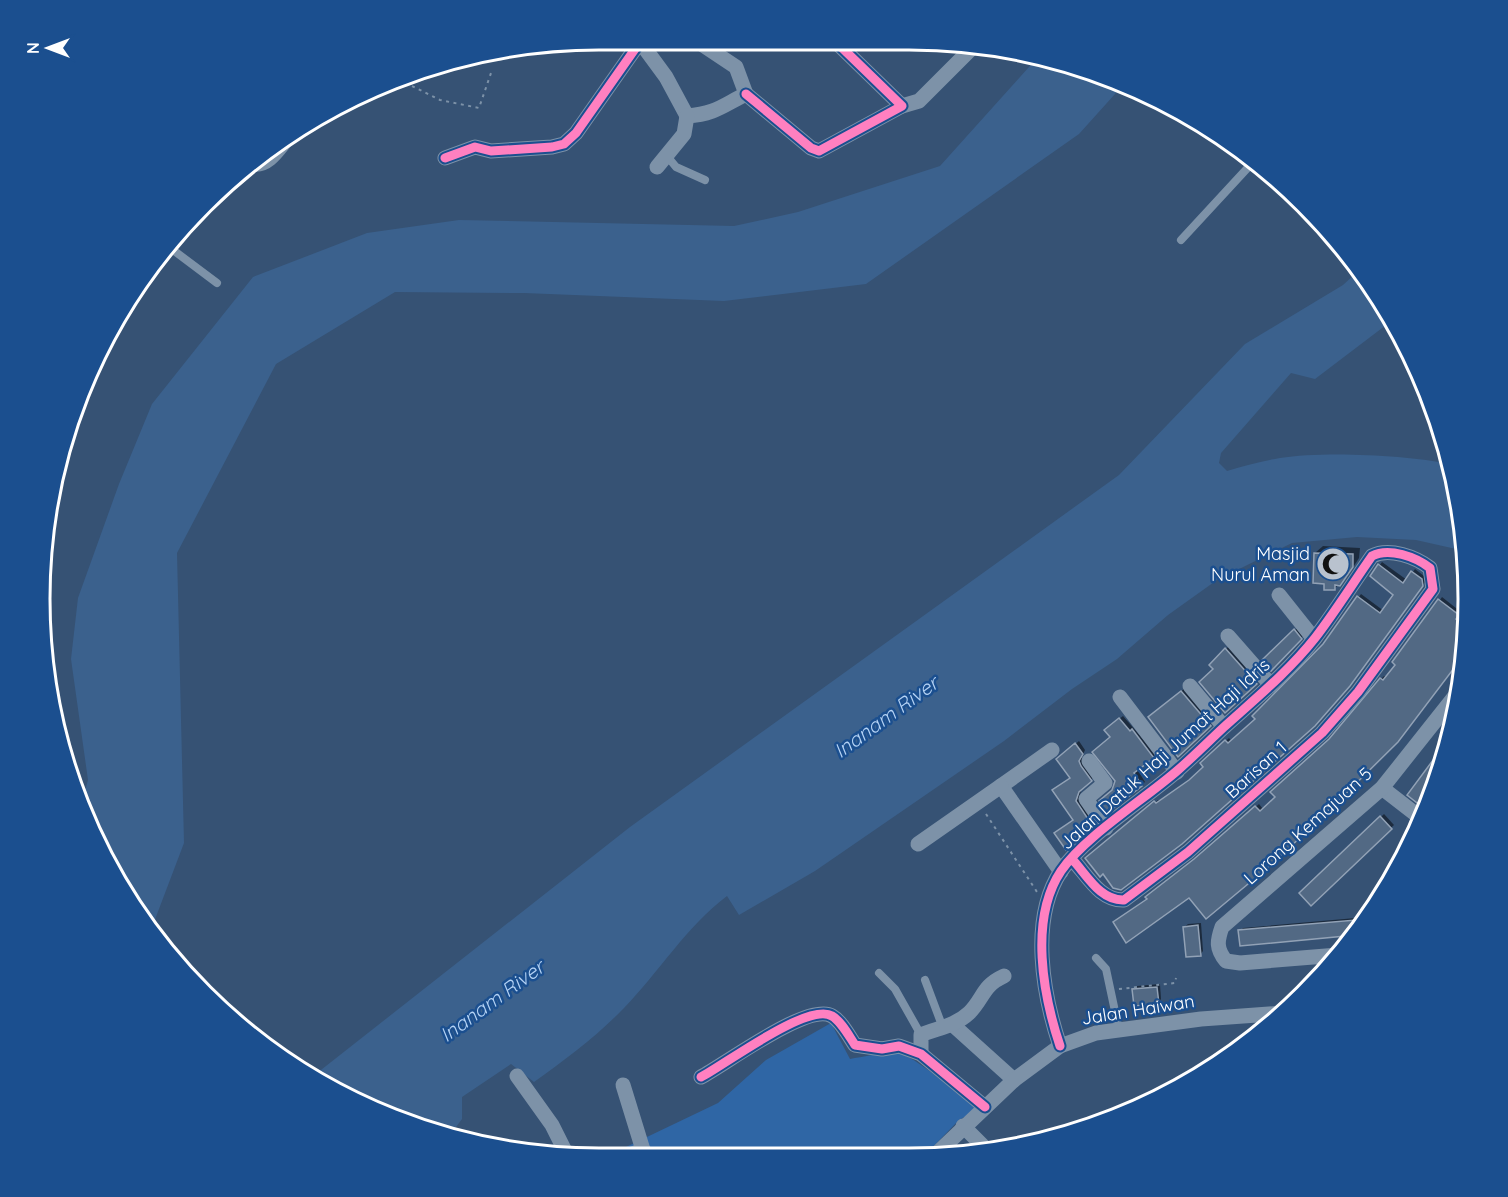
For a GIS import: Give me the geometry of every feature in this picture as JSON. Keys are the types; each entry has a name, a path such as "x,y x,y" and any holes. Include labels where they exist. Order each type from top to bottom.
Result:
{"street":[{"path":"445,158 475,147 491,151 564,144 576,133 636,50"},
{"path":"648,50 687,116 684,134 662,161"},
{"path":"719,50 736,67 746,94 811,148 819,151 902,106 919,101 967,53"},
{"path":"848,50 902,106"},
{"path":"687,116 709,114 725,108 746,94"},
{"name":"Jalan Datuk Haji Jumat Haji Idris","path":"1059,1046 1051,1020 1041,933 1047,907 1061,872 1106,828 1177,772 1271,684 1314,639 1372,556 1378,553 1421,561 1430,568 1433,589"},
{"name":"Barisan 1","path":"1072,859 1104,896 1112,900 1124,900 1138,890 1188,852 1322,733 1358,692 1433,589"},
{"path":"1279,595 1314,639"},
{"path":"1228,636 1271,684"},
{"path":"1190,686 1224,727"},
{"path":"1120,697 1177,772"},
{"name":"Lorong Kemajuan 5","path":"1325,956 1240,963 1226,961 1218,951 1217,940 1222,927 1382,788 1448,705"},
{"path":"918,844 979,804 1052,750"},
{"path":"1089,761 1105,783 1086,799 1106,828"},
{"path":"1001,786 1061,872"},
{"path":"1382,788 1415,813"},
{"path":"921,1054 921,1035 948,1026 970,1012 990,982 1004,976"},
{"path":"701,1077 730,1061 760,1040 808,1014 822,1012 834,1016 855,1045 882,1049 899,1046 921,1054 985,1107"},
{"name":"Jalan Haiwan","path":"944,1146 1014,1080 1059,1046 1096,1033 1267,1015"},
{"path":"948,1026 1014,1080"},
{"path":"517,1076 552,1125 562,1146"},
{"path":"623,1085 645,1148"},
{"path":"963,1126 980,1143"}],"lane":[{"path":"662,161 705,180"},
{"path":"1181,240 1249,167"},
{"path":"174,251 217,284"},
{"path":"1096,958 1106,969 1119,1030"},
{"path":"879,973 896,989 921,1035"},
{"path":"925,980 948,1026"}],"path":[{"path":"408,84 440,100 479,108 490,73"},
{"path":"979,804 1047,907"},
{"path":"1110,990 1175,983 1176,978"}],"shaded area":[{"path":"831,1023 850,1059 885,1053 904,1055 981,1108 959,1120 933,1147 624,1148 718,1103 766,1060"}],"water":[{"path":"1032,63 1118,90 1079,134 866,284 724,301 524,293 395,292 276,364 177,553 184,843 154,921 123,873 91,809 85,792 88,780 71,659 78,598 119,484 152,404 253,277 367,233 459,220 734,226 798,212 940,166"},
{"name":"Inanam River","path":"1353,275 1386,325 1315,379 1291,373 1221,453 1219,463 1227,471 1280,458 1342,454 1411,458 1442,463 1456,549 1416,540 1357,537 1292,543 1217,580 1168,615 1117,659 1072,689 1004,741 815,871 739,915 727,896 712,908 637,994 603,1028 534,1082 511,1064 462,1097 462,1119 455,1129 388,1106 319,1071 630,827 1119,475 1245,344 1343,285"}],"building":[{"name":"Masjid Nurul Aman","path":"1314,553 1353,554 1353,567 1340,586 1335,585 1335,590 1324,590 1324,584 1313,583"},
{"path":"1378,564 1403,583 1411,571 1422,579 1423,586 1350,686 1315,726 1182,844 1121,890 1113,888 1103,874 1100,877 1085,858 1154,801 1156,803 1189,780 1203,767 1200,763 1225,740 1228,743 1255,719 1252,716 1323,644 1357,596 1380,613 1393,595 1370,576"},
{"path":"1438,599 1458,614 1454,668 1398,742 1315,824 1206,919 1189,898 1126,943 1113,922 1147,899 1145,897 1194,859 1255,806 1260,811 1275,797 1270,792 1329,739 1380,678 1383,680 1395,665 1392,662"},
{"path":"1294,629 1302,639 1271,671 1262,660"},
{"path":"1225,648 1257,684 1225,713 1199,682 1213,669 1209,665"},
{"path":"1181,691 1211,726 1178,757 1148,717"},
{"path":"1119,718 1130,731 1132,729 1154,758 1134,773 1142,786 1107,813 1099,801 1112,790 1115,781 1092,752 1110,737 1104,730"},
{"path":"1075,743 1083,754 1079,761 1081,766 1092,781 1079,792 1076,801 1092,825 1066,850 1054,833 1073,820 1052,790 1070,778 1056,759"},
{"path":"1434,758 1419,804 1407,795"},
{"path":"1380,816 1392,829 1311,906 1299,893"},
{"path":"1354,920 1342,936 1240,946 1238,930"},
{"path":"1198,925 1201,956 1186,957 1183,927"},
{"path":"1157,987 1159,1004 1134,1006 1132,989"}],"cycle path":[{"path":"445,158 475,147 491,151 552,147 564,144 576,133 634,50"},
{"path":"746,94 811,148 819,151 902,106 844,50"},
{"path":"1060,1046 1044,981 1042,934 1051,890 1061,871 1072,858 1085,845 1178,770 1283,673 1315,638 1372,556 1379,553 1402,554 1430,568 1433,589 1358,692 1322,733 1188,852 1124,900 1115,899 1101,892 1072,859"},
{"path":"701,1077 767,1036 805,1018 821,1014 835,1018 855,1045 882,1049 899,1046 921,1054 985,1107"}],"place":[{"name":"Masjid Nurul Aman","path":"1333,564"}]}
